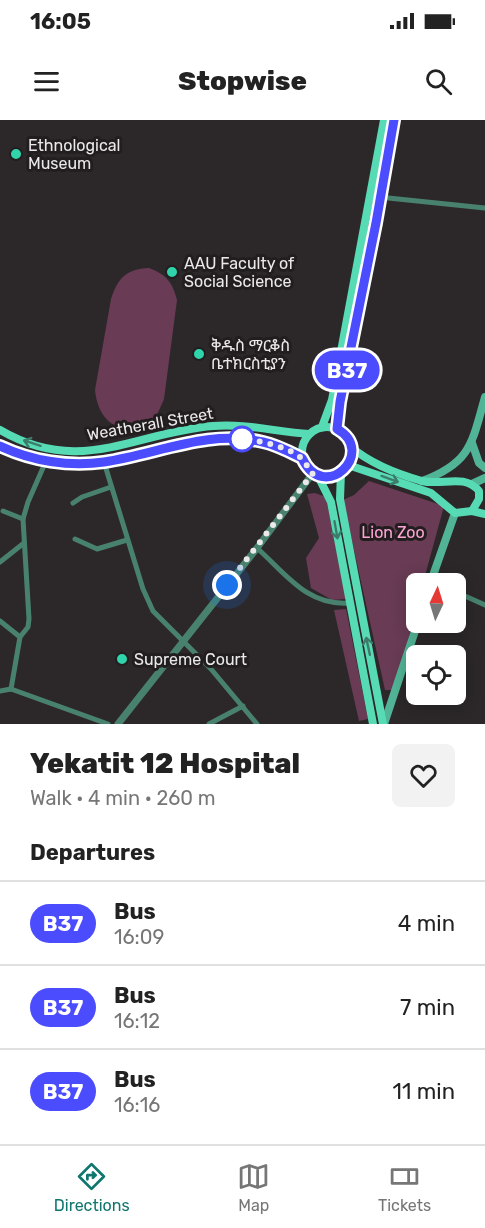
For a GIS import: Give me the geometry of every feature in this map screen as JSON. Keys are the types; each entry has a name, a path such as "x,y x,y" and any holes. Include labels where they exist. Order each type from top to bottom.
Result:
{"main road":[{"path":"337,429 364,227 384,120"},
{"path":"322,427 345,356 375,228 394,120"},
{"path":"422,481 451,468 472,443 485,397"},
{"name":"Weatherall Street","path":"0,429 39,446 80,451 121,446 213,426 231,425 309,434"},
{"path":"213,426 213,438"},
{"path":"315,474 334,476 348,465 351,447 346,436 337,429 322,427 315,429 309,434 301,449 302,458 306,466 315,474 331,502 350,603 359,624 384,724"},
{"path":"0,446 46,461 104,462 213,438 265,442 302,458"},
{"path":"472,443 479,463 485,468"},
{"path":"351,447 373,463 422,481 435,483 462,481 480,493"},
{"path":"348,465 431,494 454,513 472,511 485,514"},
{"path":"341,472 340,499 371,724"},
{"path":"472,511 485,478"},
{"path":"436,573 454,513"},
{"path":"384,724 414,633"}],"street":[{"path":"369,196 485,208"},
{"path":"10,689 20,637 28,627 23,519 46,461"},
{"path":"104,462 142,589 153,611 211,669 257,724"},
{"path":"118,724 315,474"},
{"path":"73,503 82,497 111,487"},
{"path":"3,511 23,519"},
{"path":"75,540 97,549 127,540"},
{"path":"0,562 24,543"},
{"path":"257,548 299,588 310,595 334,604 350,603"},
{"path":"466,596 485,605"},
{"path":"0,621 20,637"},
{"path":"0,691 10,689 108,724"},
{"path":"208,724 243,706"}],"green space":[{"path":"149,268 168,280 177,300 164,399 151,421 139,427 122,427 109,422 105,417 98,405 95,390 114,292 124,276 134,270"},
{"name":"Lion Zoo","path":"369,481 444,506 426,573 406,573 406,633 410,633 394,690 385,690 343,500 354,495"},
{"path":"315,493 326,497 346,599 332,600 311,588 306,558 319,538 307,494"},
{"path":"346,609 368,719 359,721 334,610"}],"bus line":[{"name":"B37","path":"0,446 46,461 80,463 104,462 213,438 248,440 265,442 283,448 302,458 306,466 318,476 334,476 341,472 348,465 352,452 350,441 337,429 340,402 394,120"}],"place":[{"name":"Ethnological Museum","path":"16,154"},
{"name":"AAU Faculty of Social Science","path":"172,272"},
{"name":"ቅዱስ ማርቆስ ቤተክርስቲያን","path":"199,354"},
{"name":"Supreme Court","path":"122,659"}],"route":[{"path":"227,585 313,473 302,458 283,448 265,442 242,439"}]}
